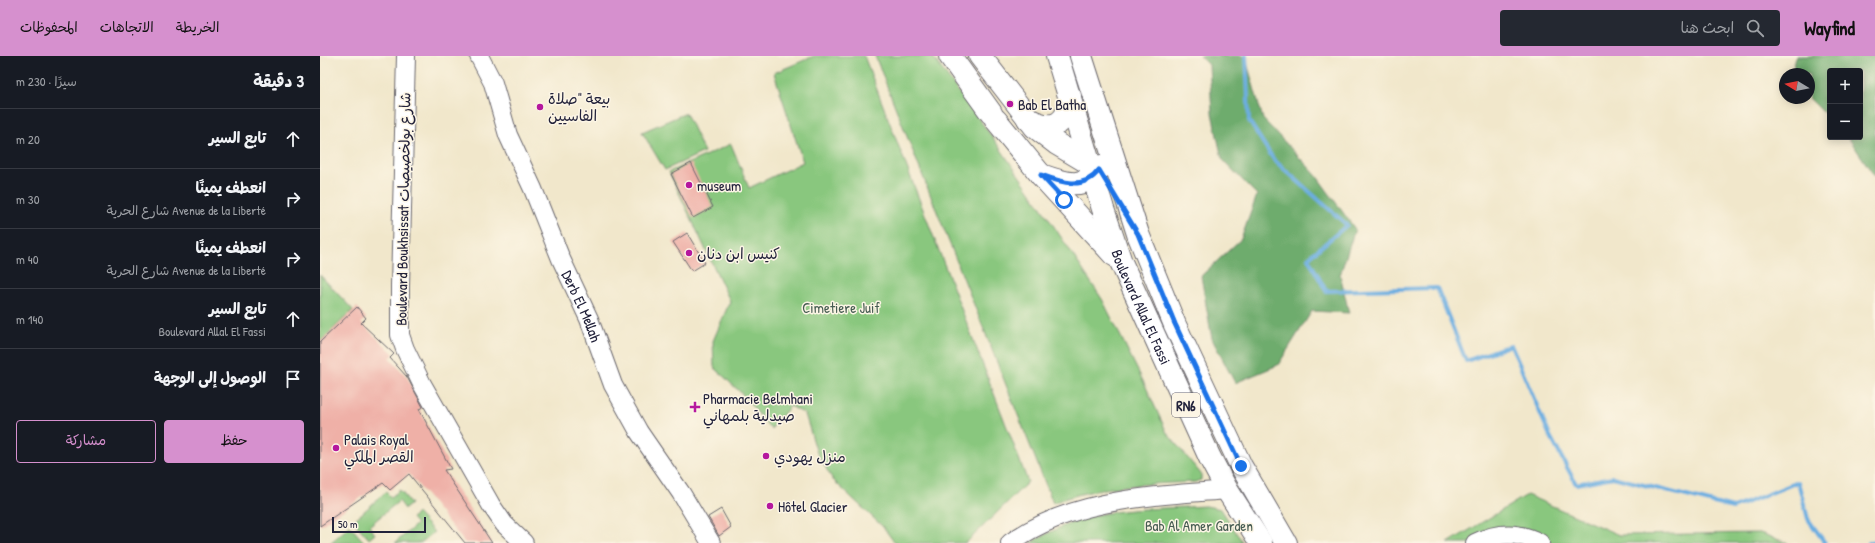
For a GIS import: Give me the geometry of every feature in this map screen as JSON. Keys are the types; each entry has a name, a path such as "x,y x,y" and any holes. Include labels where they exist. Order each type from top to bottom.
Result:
{"main road":[{"path":"950,56 994,117 1041,175 1121,262"},
{"path":"980,56 1027,118 1040,131 1089,166 1138,234"},
{"name":"Boulevard Allal El Fassi","path":"1057,56 1070,96 1089,166 1121,262 1210,458 1260,543"},
{"name":"Boulevard Allal El Fassi","path":"1081,56 1138,234 1175,324 1241,466 1286,543"},
{"path":"1027,118 1044,126 1056,124 1063,119 1067,112 1070,96"},
{"path":"1041,175 1061,182 1074,183 1085,181 1089,166 1105,158 1110,143"}],"street":[{"name":"Boulevard Boukhsissat شارع بولخصيصات","path":"406,56 400,286 401,339 422,384 491,505 504,524 524,543"},
{"name":"Derb El Mellah","path":"480,56 493,82 508,135 533,189 561,259 589,319 613,385 638,432 682,492 711,543"},
{"path":"1010,543 1024,533 1061,515 1103,504 1146,497 1228,490"},
{"path":"1475,543 1485,538 1503,533 1517,534 1540,543"}],"green space":[{"name":"Cimetiere Juif","path":"814,56 864,56 1028,482 966,543 895,543 883,527 833,480 817,453 805,414 790,406 771,429 742,394 714,367 713,341 730,301 669,172 731,144 749,188 803,162 774,73"},
{"path":"875,56 932,56 993,138 1102,299 1167,433 1201,474 1201,480 1195,482 1123,486 1087,492 1053,503"},
{"path":"1200,56 1245,56 1263,119 1316,175 1355,229 1340,275 1349,313 1312,311 1278,365 1235,383 1212,339 1201,276 1241,239 1257,195 1222,159 1212,113 1209,65"},
{"path":"1796,56 1875,56 1875,177 1850,140 1863,140 1863,68 1827,68 1827,116 1815,104 1815,68 1793,68"},
{"path":"686,113 704,152 665,170 642,132"},
{"path":"320,275 353,310 320,342"},
{"path":"400,490 411,504 405,509 399,501 369,526 375,534 369,539 353,521 386,492 391,497"},
{"path":"1527,495 1619,535 1760,533 1788,543 1448,543"},
{"name":"Bab Al Amer Garden","path":"1206,506 1221,509 1243,543 1030,543 1048,533 1087,517 1132,510"},
{"path":"417,513 434,532 421,543 395,543 417,524 412,518"},
{"path":"350,526 365,543 330,543"}],"building":[{"name":"museum","path":"691,163 713,207 693,218 671,174"},
{"name":"كنيس ابن دنان","path":"687,233 705,263 692,271 673,242"},
{"path":"357,307 366,318 361,323 394,354 390,358 407,377 423,407 419,409 451,469 444,470 492,543 465,543 409,474 390,490 383,483 320,526 320,342"},
{"path":"721,509 731,527 719,536 708,517"}],"waterway":[{"path":"1246,56 1249,121 1274,160 1347,225 1308,258 1326,291 1437,288 1466,361 1511,345 1550,436 1576,484 1613,477 1733,508 1798,482 1808,519 1825,543"},
{"path":"1869,543 1875,541"}],"place":[{"name":"Bab El Batha","path":"1010,104"},
{"name":"بيعة \"صلاة الفاسيين","path":"540,107"},
{"name":"museum","path":"689,185"},
{"name":"كنيس ابن دنان","path":"689,253"},
{"name":"Pharmacie Belmhani صيدلية بلمهاني","path":"695,407"},
{"name":"Palais Royal القصر الملكي","path":"336,448"},
{"name":"منزل يهودي","path":"766,456"},
{"name":"Hôtel Glacier","path":"770,506"}],"route":[{"path":"1064,200 1041,175 1061,182 1080,183 1096,175 1099,170 1138,234 1175,324 1241,466"}]}
